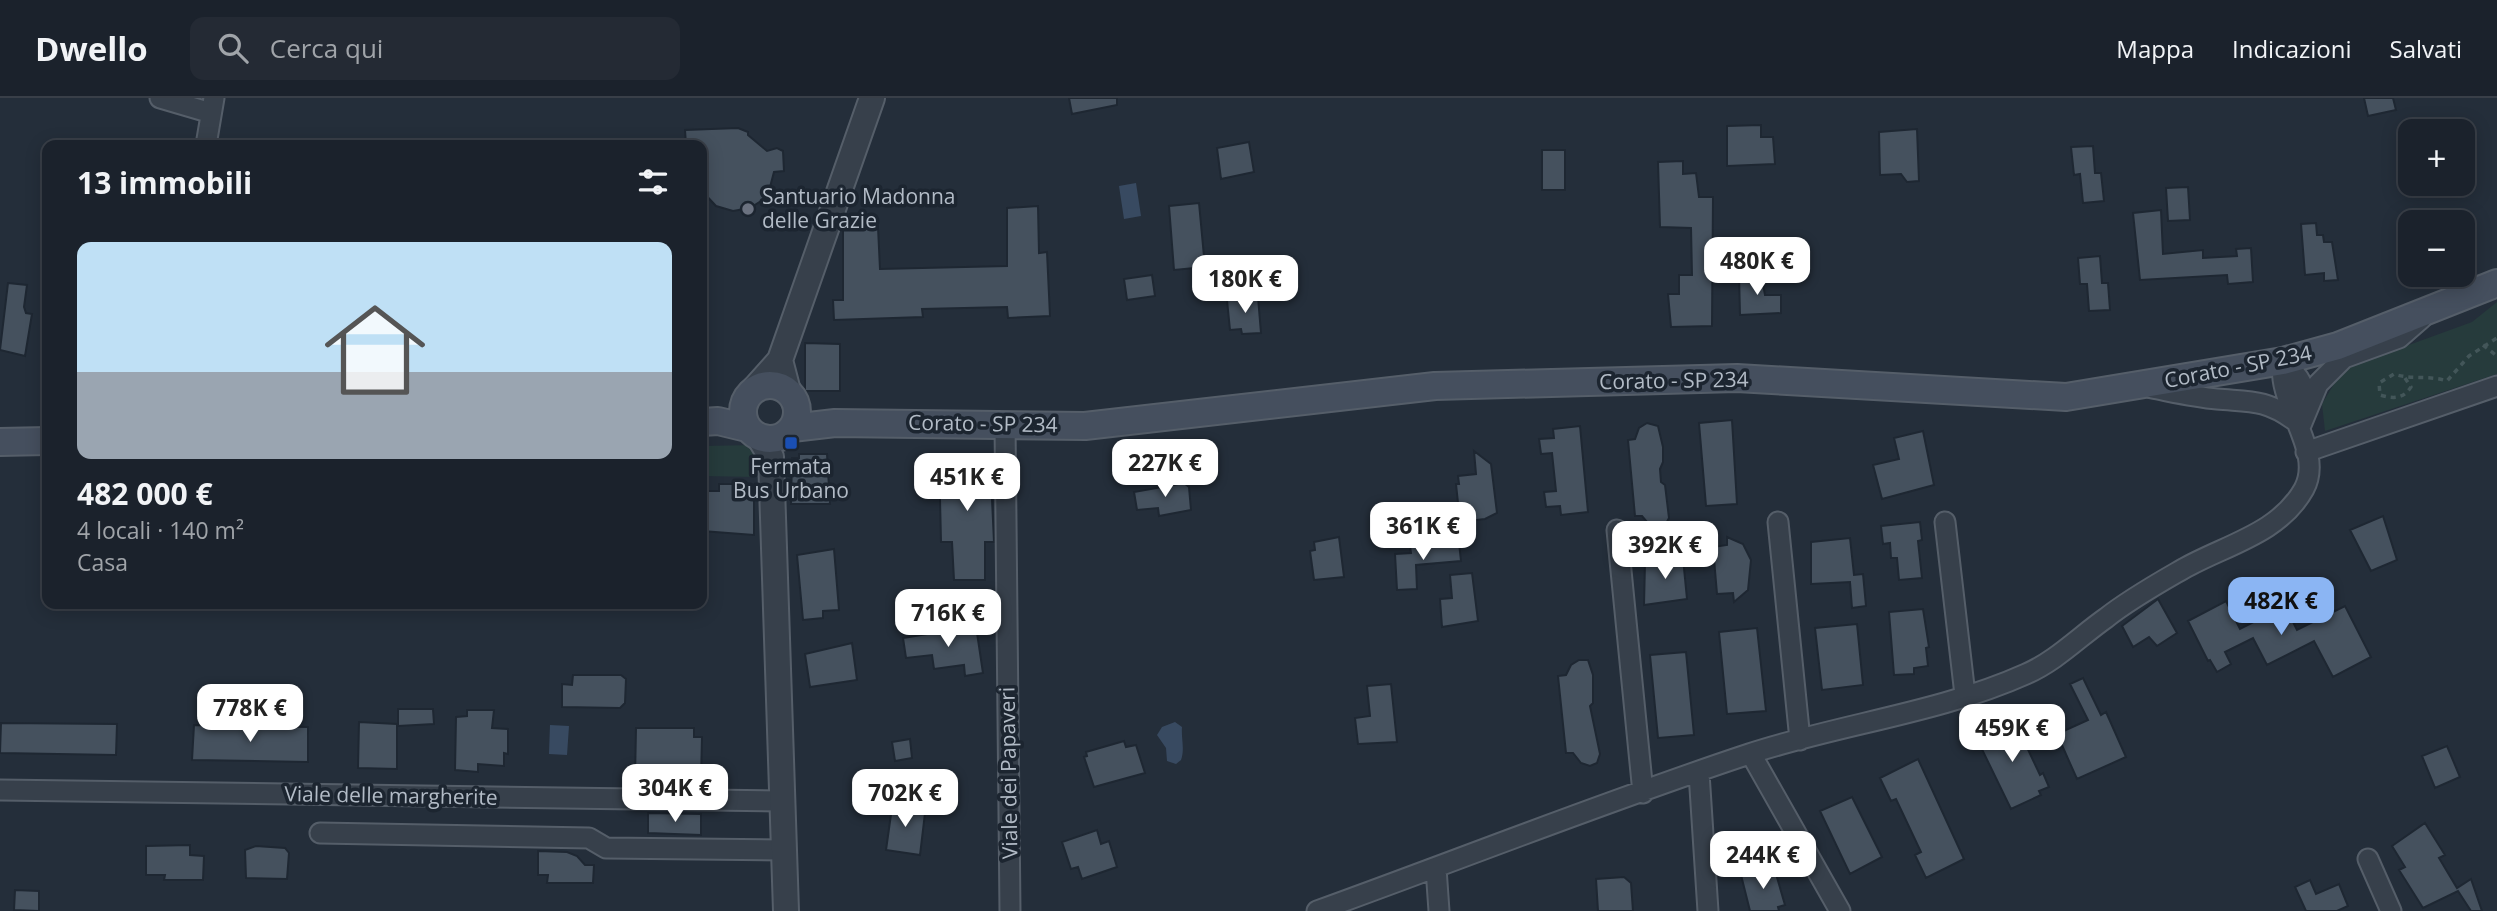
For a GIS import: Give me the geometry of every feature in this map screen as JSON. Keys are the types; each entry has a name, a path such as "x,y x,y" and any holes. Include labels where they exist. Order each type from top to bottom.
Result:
{"main road":[{"name":"Corato - SP 234","path":"710,421 764,425 835,422 1084,426 1435,386 1737,378 2066,397 2283,361 2338,346 2428,313 2497,283"},
{"name":"Corato - SP 234","path":"764,425 772,384 835,422"},
{"path":"764,425 797,416 792,396"},
{"path":"0,442 42,441"}],"street":[{"path":"160,98 213,105 207,140"},
{"path":"786,911 764,425 780,360 872,98"},
{"path":"2301,425 2318,384 2344,358 2399,338 2428,313"},
{"path":"780,360 792,396"},
{"path":"1317,911 1751,754 1965,695 2030,673 2058,656 2144,591 2202,558 2262,531 2287,514 2306,486 2306,452 2301,425 2285,398 2280,378 2283,361"},
{"path":"2140,386 2217,399 2253,400 2277,407 2301,425"},
{"path":"2306,452 2497,386"},
{"name":"Viale dei Papaveri","path":"1005,424 1010,911"},
{"path":"1778,522 1800,740"},
{"path":"1945,522 1965,695"},
{"path":"1617,530 1643,793"},
{"path":"1751,754 1840,911"},
{"path":"1699,773 1708,911"},
{"name":"Viale delle margherite","path":"0,790 782,801"},
{"path":"320,833 589,838 606,848 783,850"},
{"path":"2368,859 2391,911"},
{"path":"1436,868 1439,911"}],"path":[{"path":"2405,378 2411,387 2405,395 2393,399 2380,395 2379,383 2394,374 2405,378 2432,376 2447,381 2483,345 2497,338"},
{"path":"2483,345 2497,356"}],"green space":[{"path":"2497,302 2497,374 2325,431 2322,404 2343,369 2472,322"},
{"path":"755,445 755,477 707,476 707,446"}],"water":[{"path":"1136,183 1141,216 1124,219 1119,186"},
{"path":"1175,722 1182,727 1183,748 1181,760 1176,764 1167,761 1166,748 1157,735 1162,727"},
{"path":"550,725 569,726 567,755 549,754"}],"building":[{"path":"1069,98 1117,98 1117,105 1072,114"},
{"path":"2364,98 2393,98 2396,110 2368,116"},
{"path":"1761,125 1761,137 1773,137 1775,164 1727,166 1727,126"},
{"path":"738,128 748,132 748,135 767,151 777,148 783,151 784,171 774,172 769,191 761,201 750,208 733,211 716,206 707,196 707,140 686,140 685,130"},
{"path":"1917,129 1919,181 1907,182 1901,174 1880,175 1879,132"},
{"path":"1249,142 1254,172 1221,179 1217,148"},
{"path":"2093,146 2095,173 2101,173 2104,201 2083,203 2080,174 2074,175 2071,147"},
{"path":"1542,150 1565,150 1565,190 1542,190"},
{"path":"1683,161 1683,174 1696,173 1699,197 1713,197 1712,326 1671,327 1668,294 1679,294 1679,275 1692,275 1691,228 1660,227 1658,162"},
{"path":"2188,187 2190,220 2168,221 2166,188"},
{"path":"1199,203 1205,267 1174,270 1169,206"},
{"path":"1038,206 1039,253 1047,252 1050,316 1008,318 1007,307 922,309 923,317 834,320 833,300 843,300 843,228 878,227 880,269 1007,266 1007,208"},
{"path":"2161,210 2163,254 2203,250 2203,258 2237,256 2236,249 2251,248 2253,282 2228,284 2227,275 2140,280 2133,213"},
{"path":"2316,223 2317,235 2323,235 2324,242 2332,242 2338,280 2324,281 2324,273 2305,275 2301,224"},
{"path":"2100,256 2102,283 2108,283 2110,310 2089,311 2087,284 2080,284 2078,258"},
{"path":"1761,273 1765,295 1781,295 1781,313 1740,315 1739,274"},
{"path":"1152,275 1155,296 1127,300 1124,279"},
{"path":"8,283 27,285 24,307 26,313 32,314 25,356 0,350"},
{"path":"1258,297 1261,333 1242,334 1241,329 1230,330 1227,300"},
{"path":"805,343 840,344 840,391 805,391"},
{"path":"1732,420 1737,504 1706,506 1699,423"},
{"path":"1647,423 1658,426 1663,447 1661,482 1665,485 1669,518 1663,529 1652,528 1642,516 1635,516 1628,440 1635,439 1639,428"},
{"path":"1580,426 1588,512 1561,515 1560,506 1546,507 1544,492 1556,491 1552,453 1541,454 1539,439 1554,438 1553,429"},
{"path":"1923,431 1934,485 1882,499 1873,465 1899,459 1894,438"},
{"path":"1474,451 1491,464 1497,513 1485,519 1460,522 1456,484 1459,484 1458,476 1476,474"},
{"path":"799,454 827,454 830,504 791,504 792,458 799,458"},
{"path":"990,456 994,542 985,542 985,580 954,580 952,542 941,542 939,457"},
{"path":"1184,483 1189,487 1191,510 1159,516 1158,508 1137,510 1134,492"},
{"path":"719,484 742,484 742,496 754,496 754,535 707,531 707,491 719,491"},
{"path":"2383,516 2397,560 2371,571 2350,530"},
{"path":"1920,522 1922,540 1918,541 1922,578 1899,580 1897,558 1891,558 1890,543 1883,544 1881,526"},
{"path":"1339,537 1344,577 1314,580 1310,551 1315,550 1314,542"},
{"path":"1727,537 1743,544 1751,560 1748,590 1734,602 1733,593 1717,594 1713,547 1727,545"},
{"path":"1850,538 1854,575 1863,574 1866,606 1852,608 1850,582 1811,584 1811,542"},
{"path":"1459,543 1461,561 1416,565 1417,589 1397,590 1395,554 1411,553 1410,546"},
{"path":"834,549 839,610 823,611 823,618 803,620 797,555"},
{"path":"1683,558 1687,599 1644,605 1645,562"},
{"path":"1472,573 1478,621 1442,627 1440,599 1452,598 1450,575"},
{"path":"2158,599 2177,633 2157,646 2149,637 2133,647 2122,626"},
{"path":"2226,601 2240,629 2285,606 2297,630 2345,606 2371,657 2333,677 2314,641 2267,665 2253,638 2225,652 2231,664 2217,672 2210,660 2208,661 2188,621"},
{"path":"1923,609 1929,647 1926,648 1928,666 1914,668 1914,674 1894,675 1889,612"},
{"path":"1857,624 1863,685 1822,690 1815,628"},
{"path":"976,626 983,673 965,676 964,665 934,669 932,655 906,658 903,638"},
{"path":"1757,628 1766,711 1727,714 1719,632"},
{"path":"852,643 857,680 810,687 805,654"},
{"path":"1686,652 1694,735 1658,738 1650,655"},
{"path":"1579,660 1588,660 1593,675 1593,703 1590,706 1600,754 1597,763 1590,766 1581,763 1573,753 1566,753 1558,676 1566,675 1571,665"},
{"path":"573,675 621,675 626,679 625,703 620,708 562,707 562,684 572,685"},
{"path":"2083,678 2101,715 2106,712 2126,757 2077,779 2057,734 2088,720 2070,684"},
{"path":"1391,684 1397,742 1358,744 1355,718 1370,716 1367,686"},
{"path":"398,709 433,709 434,724 398,726"},
{"path":"467,710 494,710 492,728 508,729 508,754 504,753 504,766 478,764 478,772 455,770 456,717 467,716"},
{"path":"2008,721 2010,726 2016,724 2040,775 2043,773 2049,787 2039,791 2041,795 2011,809 1976,737"},
{"path":"359,722 397,724 397,769 358,768"},
{"path":"1,723 117,724 116,755 0,753"},
{"path":"194,725 308,727 308,762 192,760"},
{"path":"636,728 694,728 694,737 702,737 701,780 635,778"},
{"path":"910,739 912,758 895,761 892,742"},
{"path":"1124,741 1126,747 1136,745 1145,773 1094,787 1084,757 1087,756 1086,752"},
{"path":"2447,746 2460,777 2435,788 2422,756"},
{"path":"1918,759 1964,859 1926,878 1915,855 1921,852 1896,799 1891,801 1880,778"},
{"path":"1852,797 1882,857 1850,874 1820,811"},
{"path":"893,800 913,803 912,811 925,813 920,855 886,850"},
{"path":"648,813 701,814 701,835 648,833"},
{"path":"2425,823 2445,855 2439,858 2457,888 2471,879 2482,911 2471,911 2458,891 2423,908 2399,870 2405,867 2392,846"},
{"path":"1097,830 1101,844 1109,841 1117,867 1082,879 1078,867 1071,869 1062,842"},
{"path":"190,845 190,855 204,856 203,880 164,880 165,875 146,875 146,846"},
{"path":"256,846 285,848 289,853 287,879 246,878 245,850"},
{"path":"538,851 567,852 577,856 585,865 594,865 593,883 547,883 548,875 538,875"},
{"path":"1774,867 1785,905 1778,907 1779,911 1750,911 1741,875"},
{"path":"1624,877 1631,883 1633,911 1598,911 1596,879"},
{"path":"2310,880 2316,894 2339,884 2348,906 2337,911 2306,911 2295,887"},
{"path":"15,890 39,891 39,911 14,910"}],"place":[{"name":"Santuario Madonna delle Grazie","path":"748,209"},
{"name":"Fermata Bus Urbano","path":"791,443"}]}
